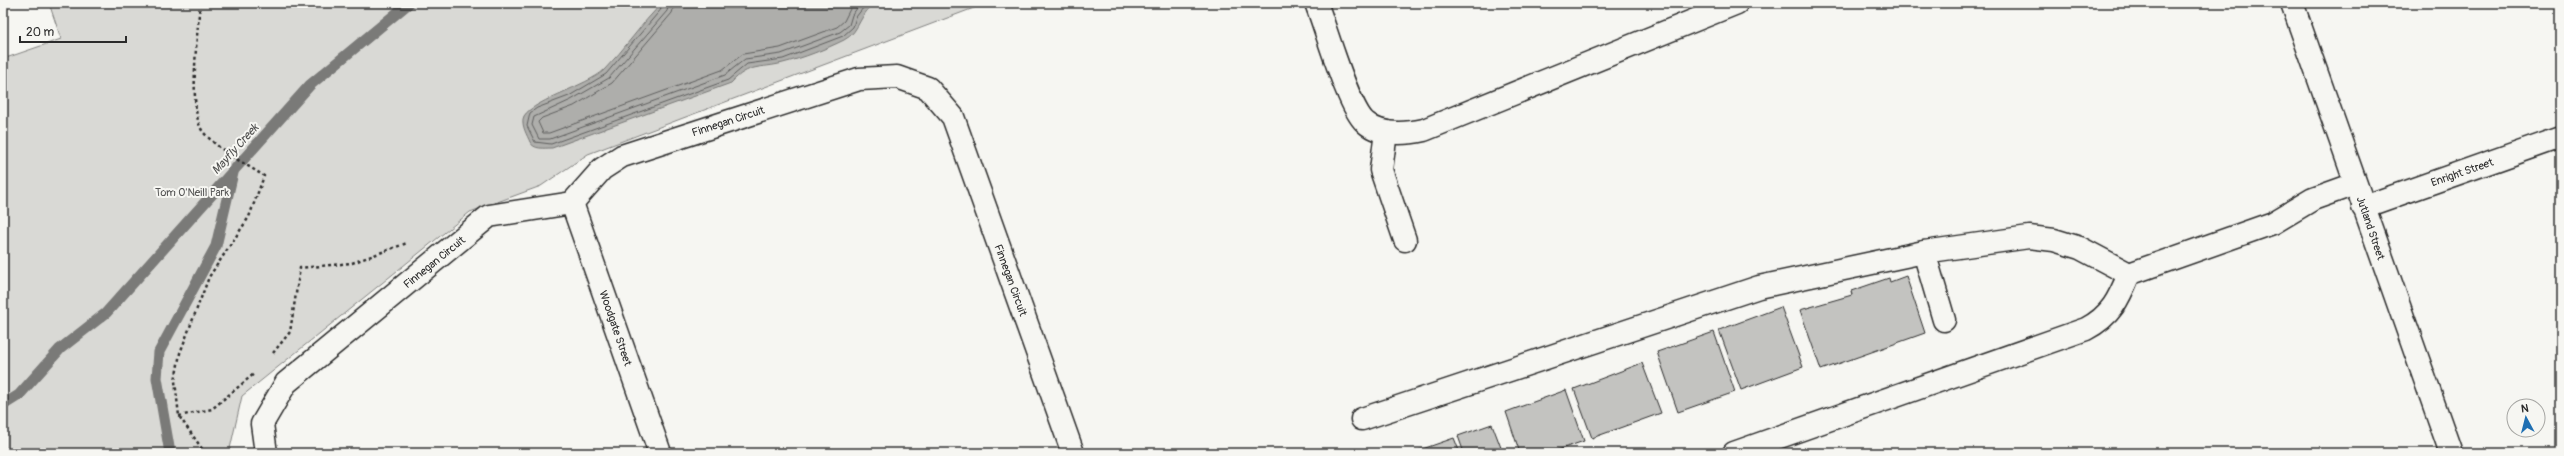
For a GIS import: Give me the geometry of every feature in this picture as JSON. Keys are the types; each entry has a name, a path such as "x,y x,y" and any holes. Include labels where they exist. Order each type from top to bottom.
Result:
{"street":[{"path":"1316,3 1358,114 1374,128 1386,132 1399,133 1424,130 1737,3"},
{"name":"Jutland Street","path":"2292,3 2451,453"},
{"name":"Finnegan Circuit","path":"266,453 262,424 286,382 489,216 572,203 602,169 622,156 851,81 898,77 928,88 953,117 1073,453"},
{"path":"1386,132 1381,170 1405,240"},
{"name":"Enright Street","path":"2364,207 2561,138"},
{"path":"1734,453 2086,329 2101,321 2112,310 2129,274 2273,223 2313,199 2355,184"},
{"name":"Woodgate Street","path":"572,203 660,453"},
{"path":"1362,419 1759,286 1924,252 2029,237 2054,240 2080,248 2129,274"},
{"path":"1924,252 1944,320"}],"path":[{"path":"200,3 194,62 197,111 203,132 222,148 264,176 249,217 209,277 180,353 176,381 179,416 205,453"},
{"path":"271,355 290,332 300,268 352,263 410,242"},
{"path":"179,416 212,409 261,367"}],"green space":[{"name":"Tom O'Neill Park","path":"49,3 987,3 588,154 541,186 470,212 242,396 229,453 3,453 3,59 61,39"}],"water":[{"path":"662,3 878,3 867,11 850,36 822,50 783,63 749,69 743,72 731,83 552,148 540,148 532,145 523,125 523,119 526,113 546,100 585,82 604,70"}],"building":[{"path":"1906,276 1925,333 1821,370 1800,310 1852,295 1851,291 1889,278 1890,282"},
{"path":"1781,307 1803,367 1741,390 1719,330"},
{"path":"1714,332 1735,392 1678,412 1657,352"},
{"path":"1642,363 1661,413 1592,438 1574,389"},
{"path":"1566,390 1584,441 1549,453 1520,453 1506,412"},
{"path":"1492,424 1503,453 1464,453 1458,436"},
{"path":"1454,438 1460,453 1411,453"}],"waterway":[{"name":"Mayfly Creek","path":"3,405 19,395 60,349 106,313 310,85 409,3"},
{"path":"170,453 157,378 159,352 216,246 233,173"}]}
